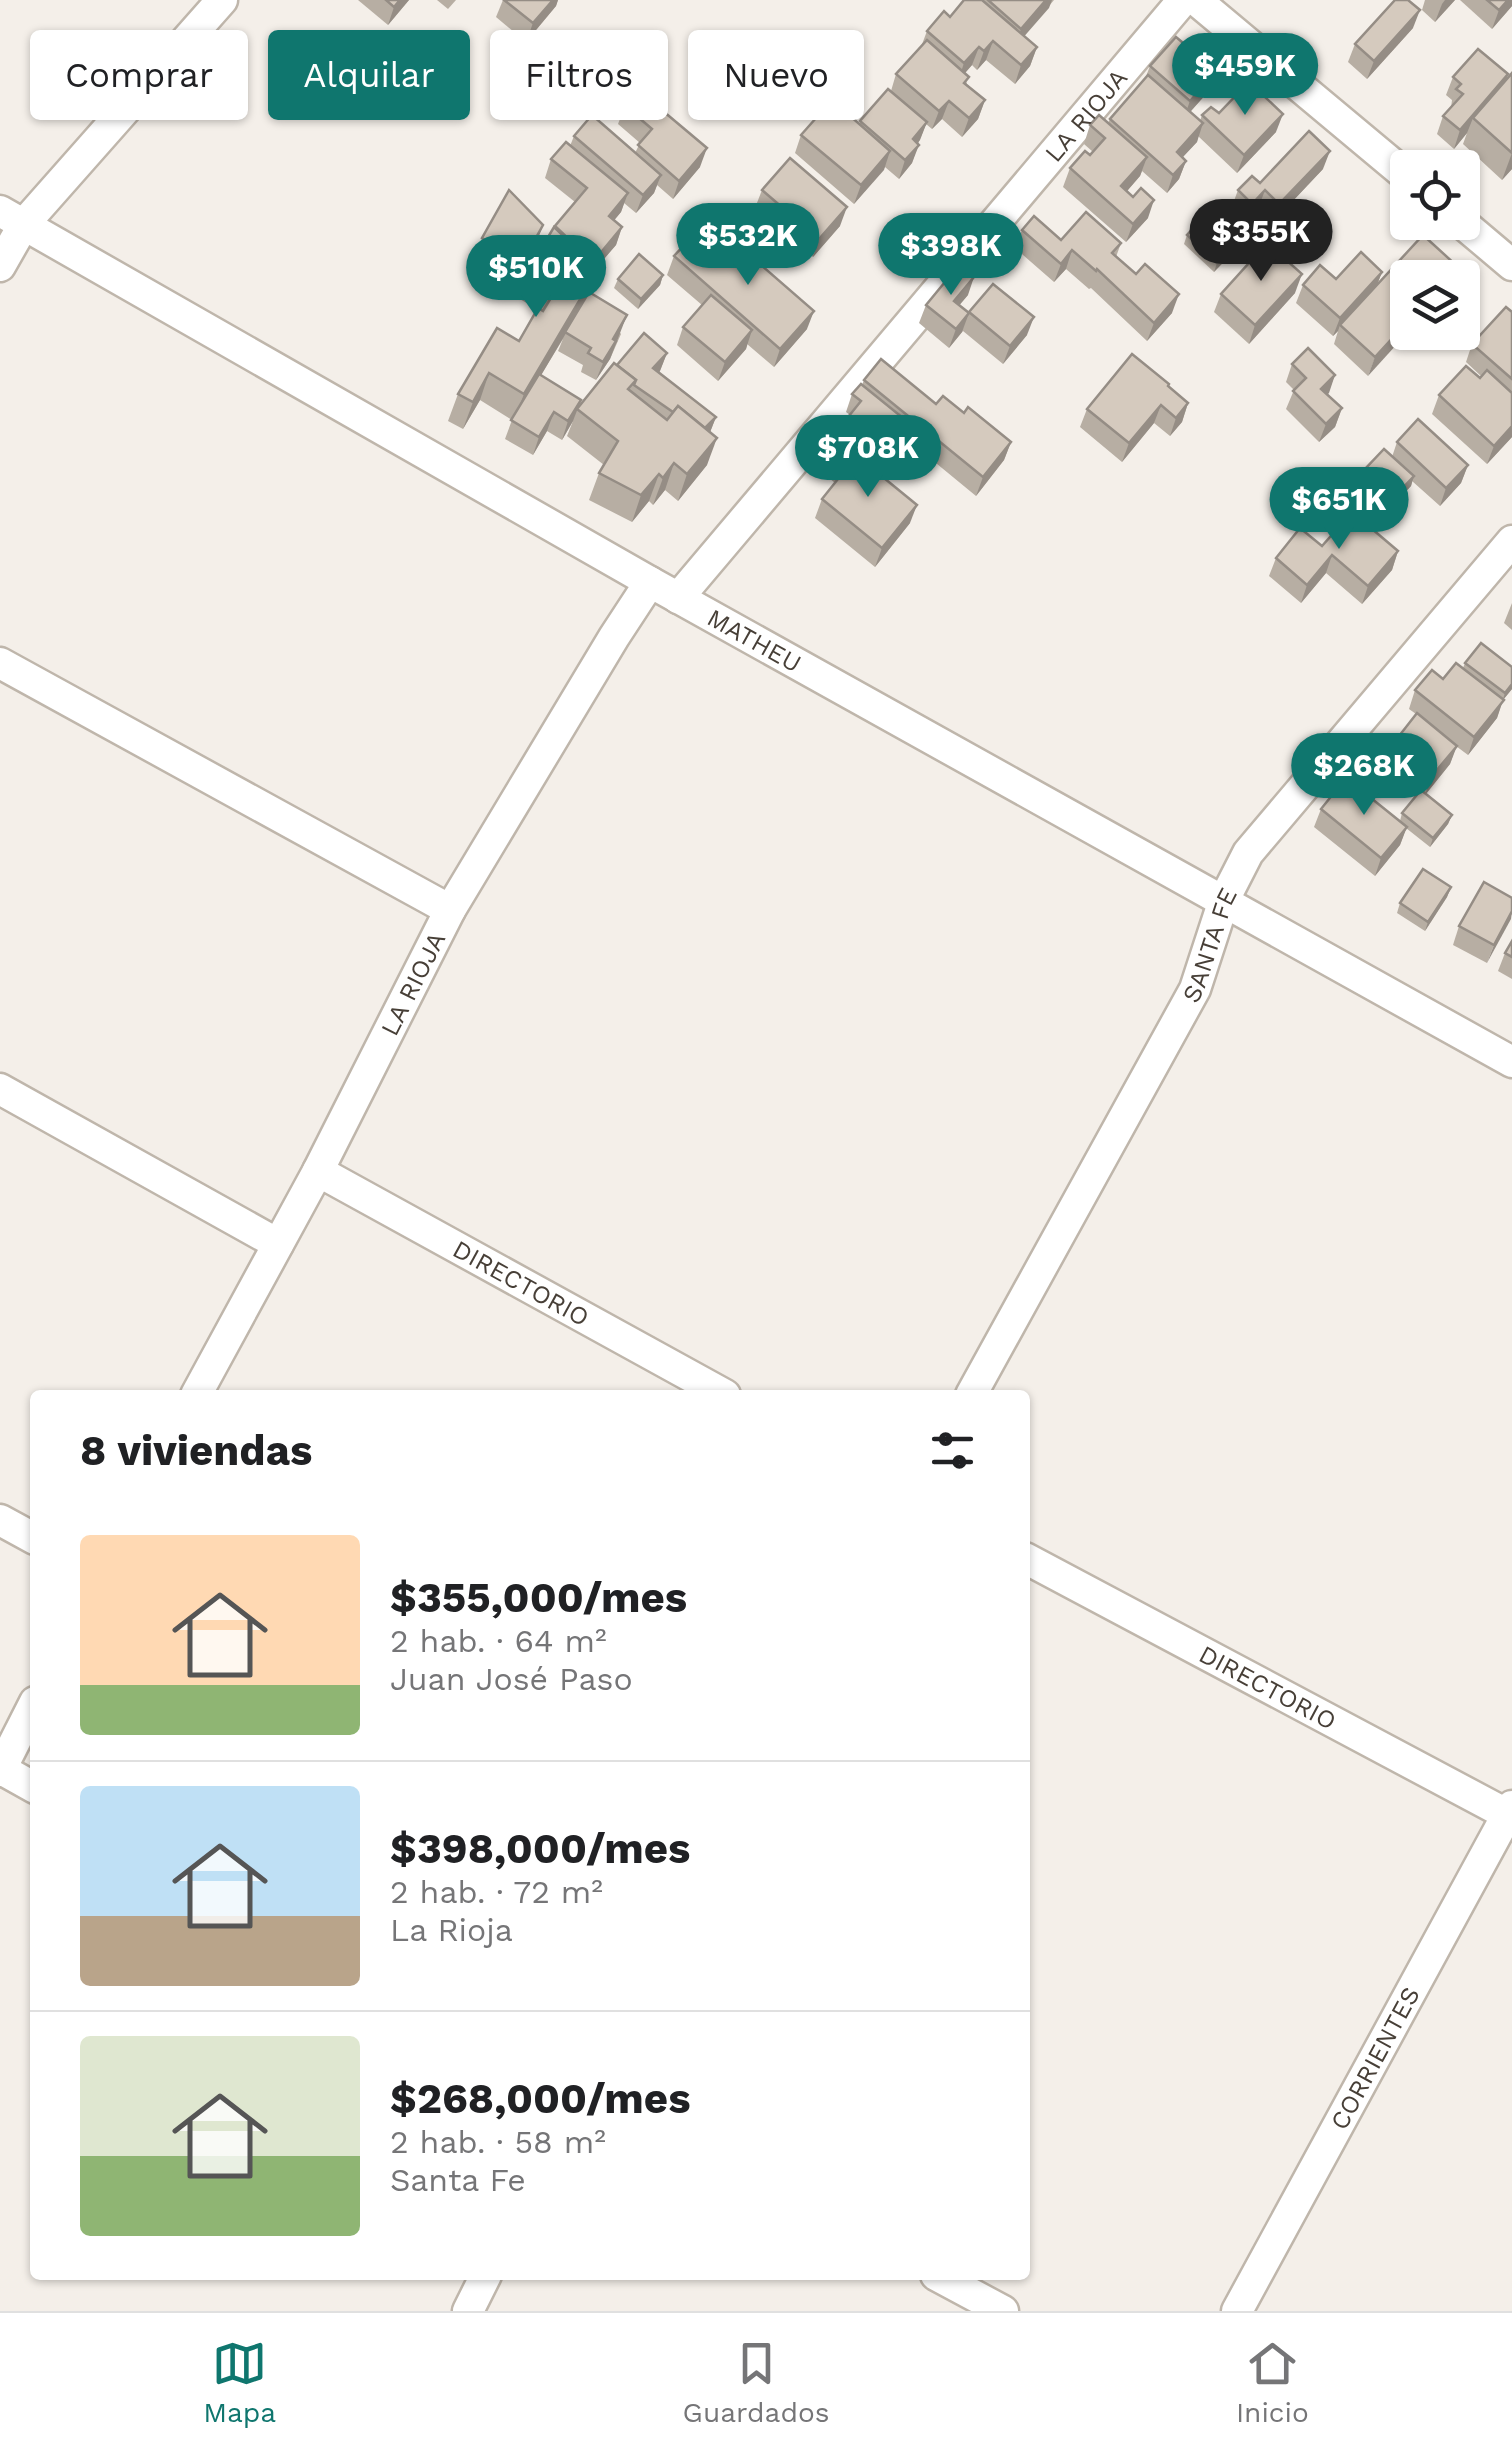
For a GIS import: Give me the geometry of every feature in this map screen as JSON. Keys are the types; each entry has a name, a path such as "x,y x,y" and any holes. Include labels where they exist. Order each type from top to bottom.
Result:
{"street":[{"path":"0,266 12,217 222,0"},
{"name":"LA RIOJA","path":"678,598 1183,0"},
{"path":"1196,0 1390,162"},
{"name":"MATHEU","path":"12,217 678,598 1512,1062"},
{"path":"1480,237 1512,265"},
{"name":"SANTA FE","path":"973,1390 1195,989 1224,900 1248,853 1512,541"},
{"name":"LA RIOJA","path":"199,1390 318,1171 450,910 650,582"},
{"path":"0,663 450,910"},
{"path":"0,1088 278,1244"},
{"name":"DIRECTORIO","path":"318,1171 716,1390"},
{"path":"0,1520 30,1536"},
{"name":"DIRECTORIO","path":"1030,1561 1510,1813"},
{"path":"30,1712 0,1770 30,1785"},
{"name":"CORRIENTES","path":"1237,2311 1510,1813"},
{"path":"468,2311 484,2280"},
{"path":"945,2280 1003,2311"}],"building":[{"path":"504,0 553,0 533,23"},
{"path":"964,0 982,0 1037,47 1021,65 993,41 984,51 979,47 964,63 927,31 944,11 950,17"},
{"path":"988,0 1046,0 1021,29"},
{"path":"1395,0 1408,0 1420,10 1374,61 1355,44"},
{"path":"1487,0 1508,0 1499,10"},
{"path":"1176,37 1195,53 1200,47 1221,66 1190,101 1150,66"},
{"path":"927,40 969,77 964,83 985,100 969,118 949,101 939,111 896,74"},
{"path":"1478,49 1508,74 1460,130 1443,116 1463,94 1456,89 1461,84 1453,77"},
{"path":"1512,73 1512,153 1473,118"},
{"path":"1148,75 1203,123 1177,152 1186,161 1173,175 1110,119"},
{"path":"1249,82 1283,114 1244,155 1202,115 1211,107 1219,113"},
{"path":"888,89 927,122 913,139 919,145 905,160 860,121"},
{"path":"668,115 707,148 679,181 638,145 652,129 641,120 668,120"},
{"path":"1099,115 1147,157 1121,186 1133,197 1141,188 1154,200 1133,224 1070,168 1085,151 1090,155 1105,138 1090,125"},
{"path":"588,120 598,120 661,175 643,195 574,136"},
{"path":"814,120 855,120 890,151 861,185 801,135"},
{"path":"1309,131 1330,151 1279,204 1265,190 1252,204 1238,190 1252,176 1260,183"},
{"path":"566,142 628,193 609,216 622,227 593,262 555,226 587,188 551,159"},
{"path":"790,158 847,207 819,239 762,190"},
{"path":"509,190 543,225 523,261 482,238"},
{"path":"1211,209 1241,238 1217,263 1187,235"},
{"path":"1086,212 1121,243 1112,253 1136,274 1145,264 1179,294 1154,323 1072,250 1061,264 1022,230 1034,216 1061,240"},
{"path":"554,227 598,269 524,394 489,373 473,402 458,394 497,328 519,341 538,308 543,311 557,288 528,271"},
{"path":"723,232 814,311 780,349 674,256 687,242 703,255"},
{"path":"1418,240 1428,240 1450,260 1400,260"},
{"path":"1267,243 1302,274 1255,325 1221,294"},
{"path":"1361,252 1382,272 1340,318 1303,285 1320,265 1336,279"},
{"path":"639,254 663,275 641,299 618,279"},
{"path":"959,265 974,277 954,301 969,313 956,329 926,305"},
{"path":"1390,271 1390,341 1375,357 1340,325"},
{"path":"993,284 1034,317 1010,346 969,312"},
{"path":"589,292 627,315 603,362 588,353 591,348 565,332"},
{"path":"711,295 752,330 725,362 683,327"},
{"path":"1506,307 1512,312 1512,379 1479,350 1480,335"},
{"path":"644,333 667,353 653,368 716,417 705,428 678,406 673,412 634,385 636,380 617,365"},
{"path":"1308,348 1335,375 1321,389 1342,408 1326,424 1293,391 1306,378 1292,364"},
{"path":"1132,354 1188,403 1176,418 1161,405 1129,443 1087,409"},
{"path":"881,359 936,404 943,396 964,413 968,407 1011,442 983,477 864,380"},
{"path":"614,363 636,380 628,389 667,420 678,406 717,438 687,474 674,463 663,478 659,474 641,495 599,473 618,441 577,409"},
{"path":"1466,366 1480,378 1487,370 1512,393 1512,426 1494,446 1439,395"},
{"path":"539,374 581,400 568,421 554,412 539,437 511,420"},
{"path":"861,384 919,431 886,472 836,432 861,401 852,394"},
{"path":"1418,419 1468,465 1446,488 1397,442"},
{"path":"846,447 917,505 882,548 822,499 846,469 835,460"},
{"path":"1384,449 1414,476 1396,495 1366,468"},
{"path":"1352,512 1398,551 1368,586 1332,555 1307,585 1276,558 1300,528 1322,546"},
{"path":"1481,643 1512,667 1512,684 1505,693 1465,663"},
{"path":"1456,663 1504,700 1474,737 1415,690 1432,670 1443,679"},
{"path":"1417,713 1457,746 1431,777 1392,745"},
{"path":"1346,778 1407,827 1381,858 1321,809"},
{"path":"1421,790 1452,815 1433,838 1402,813"},
{"path":"1423,869 1451,887 1428,922 1400,903"},
{"path":"1484,882 1512,898 1512,911 1494,945 1459,926"}]}
